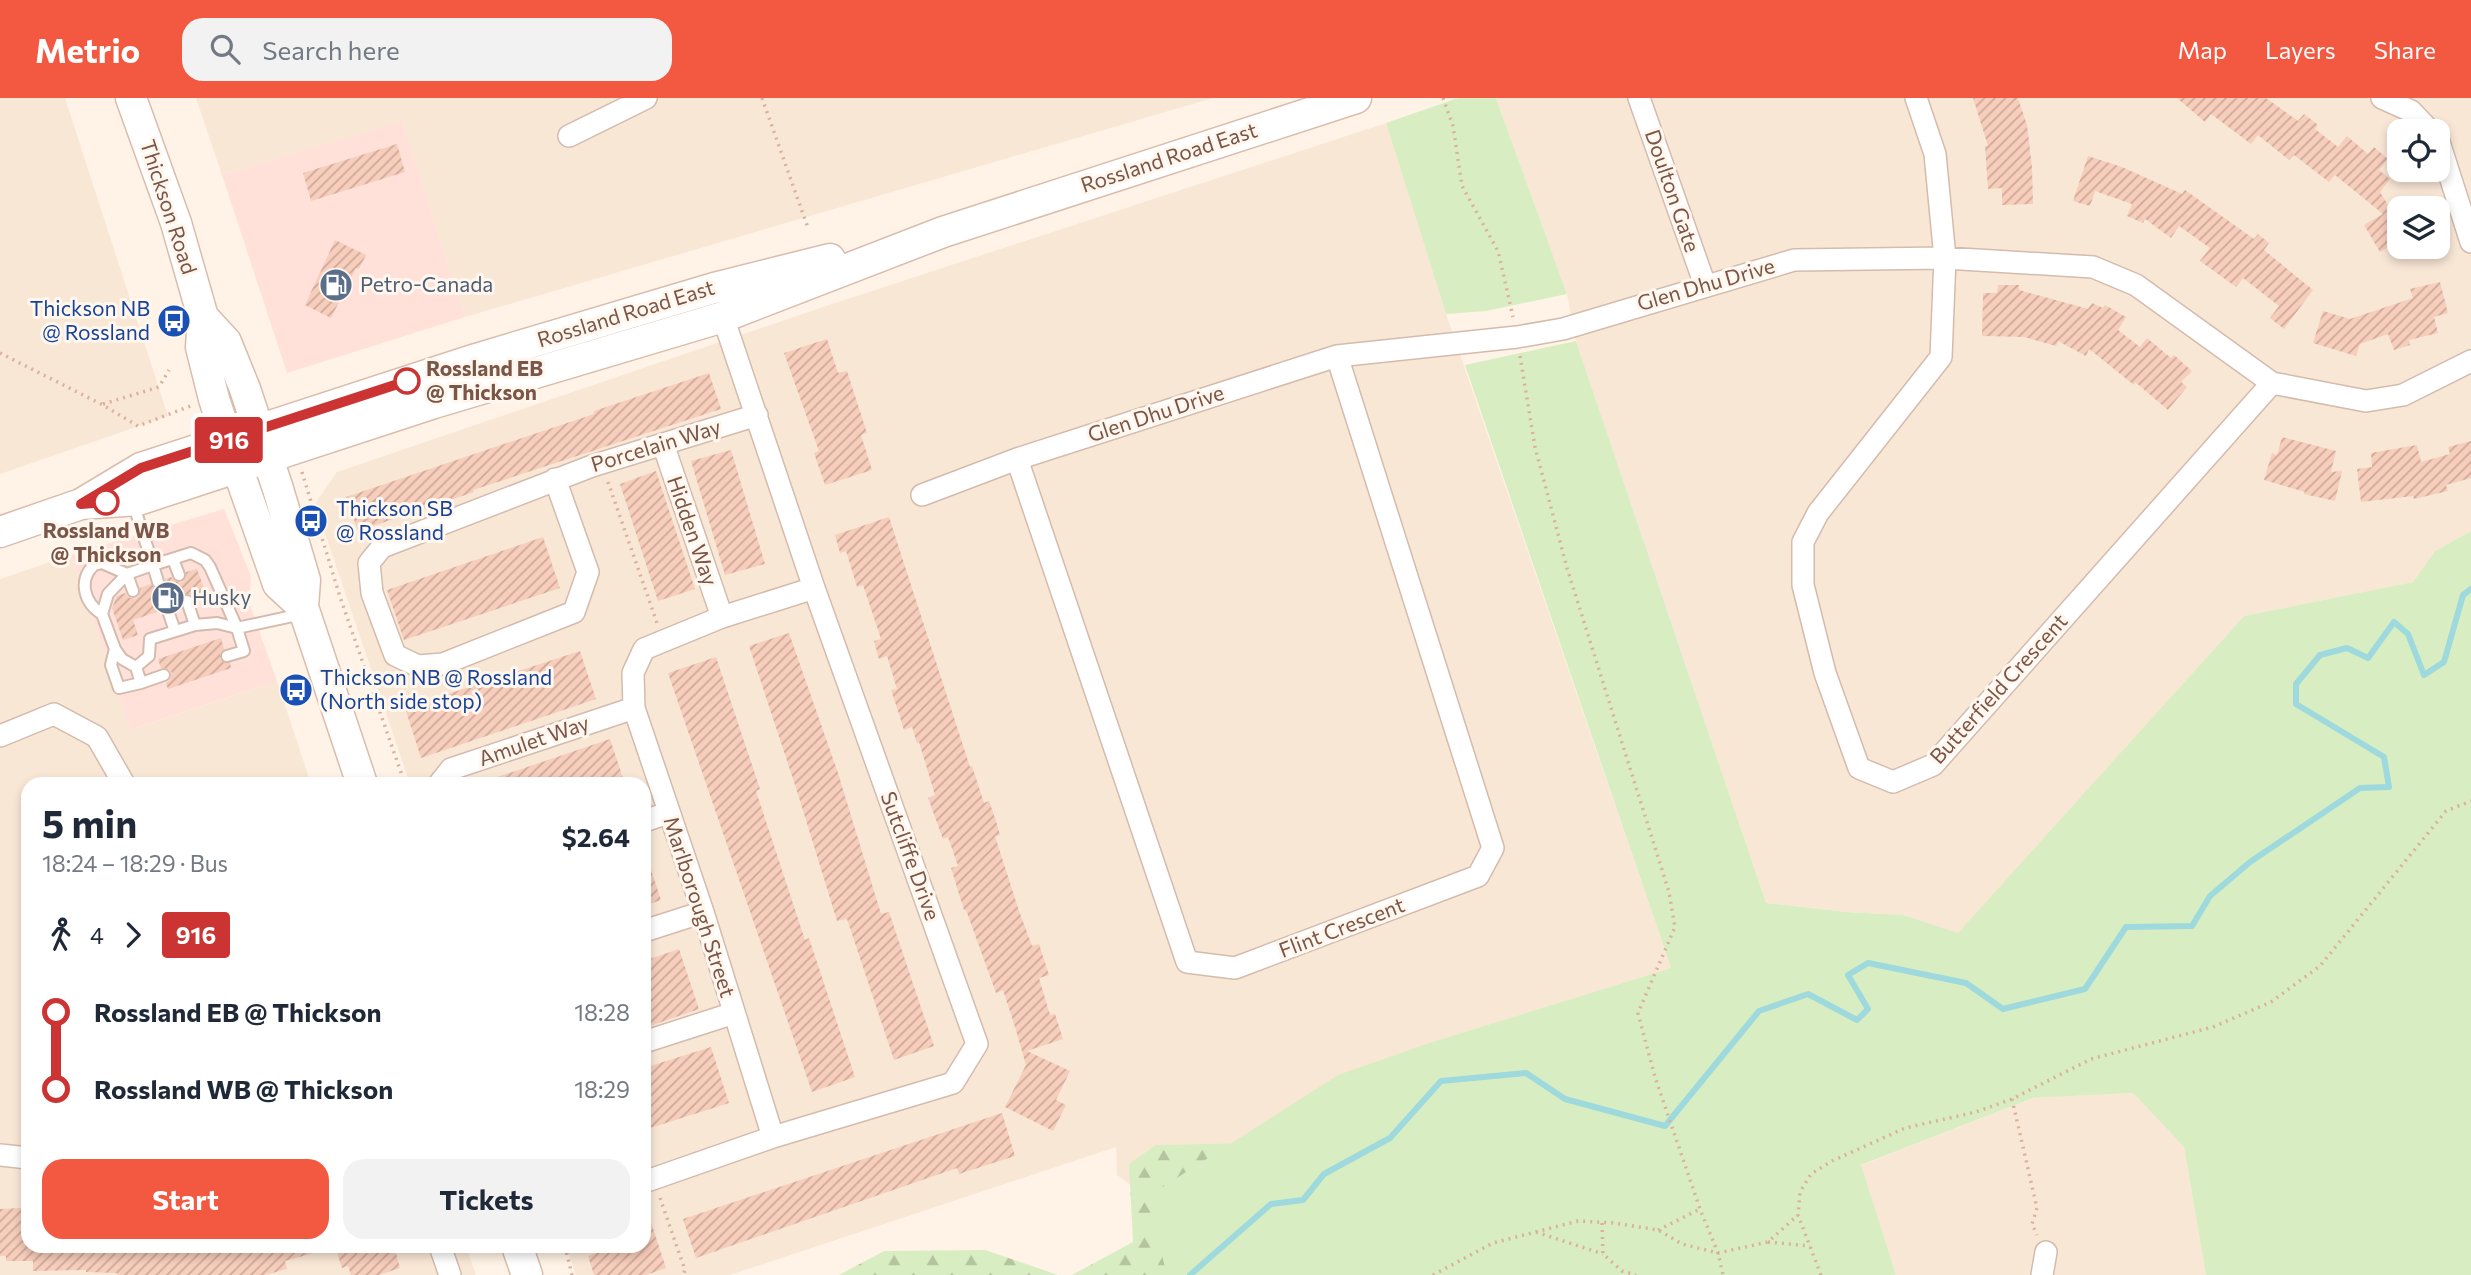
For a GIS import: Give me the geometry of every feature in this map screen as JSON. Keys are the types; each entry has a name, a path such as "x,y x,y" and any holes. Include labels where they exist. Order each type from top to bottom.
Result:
{"main road":[{"name":"Thickson Road","path":"131,98 176,223 203,317 201,347 214,399 237,469 278,584 304,610"},
{"name":"Rossland Road East","path":"81,504 132,500 237,469 434,403 723,317 943,232 1356,98"},
{"name":"Rossland Road East","path":"0,532 81,504 141,468 476,359 714,288 943,232"},
{"name":"Thickson Road","path":"203,317 226,342 259,430 305,580 304,610 360,777"},
{"path":"519,1253 527,1275"}],"street":[{"path":"569,136 646,98"},
{"name":"Doulton Gate","path":"1639,98 1705,285"},
{"name":"Butterfield Crescent","path":"1916,98 1935,155 1945,258 1941,358 1818,513 1803,542 1803,584 1825,673 1859,768 1893,782 1933,765 2272,383"},
{"path":"2382,98 2411,111 2419,119"},
{"path":"2450,176 2471,242"},
{"name":"Glen Dhu Drive","path":"922,495 1017,459 1337,356 1517,337 1563,329 1794,260 1945,258 2093,267 2136,285 2272,383 2366,401 2403,395 2471,361"},
{"name":"Sutcliffe Drive","path":"651,1179 773,1137 953,1083 977,1044 814,588 723,317"},
{"name":"Flint Crescent","path":"1017,459 1187,962 1235,968 1478,876 1493,848 1337,356"},
{"name":"Porcelain Way","path":"555,479 588,572 574,612 443,664 418,666 396,655 372,593 369,563 382,547 555,479 757,415"},
{"name":"Hidden Way","path":"663,444 722,617"},
{"name":"Marlborough Street","path":"773,1137 703,912 634,708 633,673 644,649 722,617 814,588"},
{"name":"Amulet Way","path":"445,777 451,769 634,708"},
{"path":"0,736 54,714 97,737 120,777"},
{"path":"651,819 668,813"},
{"path":"651,929 703,912"},
{"path":"651,1040 734,1013"},
{"path":"0,1155 21,1157"},
{"path":"2042,1275 2046,1252"},
{"path":"442,1253 450,1275"}],"lane":[{"path":"132,500 158,582"},
{"path":"141,683 136,667 122,659 115,649 102,614 108,594 127,573 191,553 205,561 217,579 244,651 227,656"},
{"path":"173,559 179,575"},
{"path":"102,614 92,608 86,596 84,578 88,570 102,563 127,573"},
{"path":"127,573 132,591"},
{"path":"187,601 195,625"},
{"path":"167,608 175,631"},
{"path":"136,667 149,656 150,639 195,625 217,623 237,628 304,610"},
{"path":"115,649 111,665 119,688 163,675"}],"path":[{"path":"762,98 808,228"},
{"path":"1443,98 1453,126 1462,186 1498,251 1517,337 1535,447 1567,568 1669,892 1675,927 1638,1013 1674,1136 1718,1253 1723,1275"},
{"path":"0,353 101,404 138,426 198,403"},
{"path":"101,404 159,387 169,370"},
{"path":"601,463 663,642"},
{"path":"301,469 340,597 403,777"},
{"path":"1821,1275 1798,1214 1800,1192 1811,1174 1832,1161 1905,1128 1976,1112 2012,1099 2091,1059 2213,1027 2271,1002 2320,965 2446,811 2471,801"},
{"path":"2012,1099 2037,1208 2032,1224 2046,1252"},
{"path":"651,1185 685,1270 683,1275"},
{"path":"1658,1230 1700,1209"},
{"path":"1768,1242 1798,1214"},
{"path":"1433,1275 1493,1243 1578,1221 1658,1230 1682,1244 1718,1253 1768,1242 1810,1246"},
{"path":"1602,1222 1603,1254"},
{"path":"1534,1231 1603,1254 1622,1271 1636,1275"},
{"path":"567,1253 572,1275"}],"shaded area":[{"path":"0,98 65,98 168,416 0,474"},
{"path":"196,98 1213,98 465,317 402,122 222,175"},
{"path":"1496,98 2471,98 2471,531 2435,551 2413,582 2244,616 1958,934 1903,915 1766,903 1576,341 1567,294"},
{"path":"402,121 465,317 287,373 222,175"},
{"path":"1386,123 1446,314 1671,968 1429,1043 1147,1197 1117,1175 1116,1147 730,1275 576,1275 568,1253 651,1253 651,777 408,777 315,504 337,472 829,305"},
{"path":"224,509 251,576 249,602 277,681 130,730 71,555"},
{"path":"71,555 130,730 277,681 309,777 21,777 21,1253 468,1253 476,1275 0,1275 0,579"},
{"path":"2133,1093 2184,1147 2206,1275 1896,1275 1860,1166 2033,1098"}],"green space":[{"path":"1458,98 1496,98 1567,294 1486,311 1446,314 1386,123"},
{"path":"1576,341 1766,903 1903,915 1958,933 2244,616 2413,582 2435,551 2471,531 2471,1275 2206,1275 2184,1147 2133,1093 2033,1098 1861,1165 1896,1275 1167,1275 1147,1197 1338,1075 1429,1043 1671,968 1465,365"},
{"path":"1257,1143 1246,1275 1072,1275 1133,1242 1129,1164 1156,1145"},
{"path":"985,1250 1058,1275 839,1275 884,1251"}],"building":[{"path":"1973,98 2018,98 2027,125 2033,204 2002,205 2002,188 1988,189 1985,146 1988,146"},
{"path":"2177,98 2266,98 2298,121 2304,114 2318,125 2315,129 2338,147 2347,136 2368,154 2374,147 2387,158 2379,170 2387,177 2388,182 2380,192 2387,203 2387,248 2380,252 2364,225 2383,214 2335,175 2329,182 2294,155 2289,160 2258,135 2251,144 2211,114 2205,122"},
{"path":"397,144 405,172 311,201 303,173"},
{"path":"2088,156 2122,167 2182,194 2185,190 2254,239 2258,234 2269,243 2264,250 2313,290 2284,329 2270,318 2279,306 2243,278 2236,287 2200,261 2210,248 2179,226 2171,238 2145,219 2143,223 2127,216 2132,204 2095,191 2090,206 2073,201"},
{"path":"335,240 366,255 359,269 356,268 331,318 305,305"},
{"path":"2440,282 2448,313 2434,317 2438,333 2409,340 2410,345 2394,350 2388,334 2360,344 2356,356 2313,343 2323,311 2350,319 2413,298 2410,289"},
{"path":"1998,285 2019,285 2019,290 2088,309 2092,303 2103,308 2105,305 2126,317 2118,330 2140,347 2147,338 2171,358 2174,355 2192,371 2181,382 2187,387 2168,410 2089,349 2086,356 2058,341 2056,346 2024,337 1982,336 1983,293 1997,293"},
{"path":"827,339 838,373 847,371 867,433 861,435 872,470 825,485 814,453 819,451 784,353"},
{"path":"709,373 721,409 473,490 474,492 358,531 346,497"},
{"path":"2282,437 2336,451 2331,472 2342,471 2335,501 2264,480 2272,453 2277,455"},
{"path":"2471,441 2471,478 2446,485 2448,491 2414,499 2413,496 2361,502 2357,469 2372,467 2371,453 2417,445 2421,462 2450,454 2448,447"},
{"path":"731,450 765,564 725,575 691,461"},
{"path":"656,471 695,589 658,601 620,484"},
{"path":"889,517 970,767 972,766 984,803 989,801 996,821 1000,835 995,836 1019,911 1032,946 1039,944 1049,975 1039,978 1050,1015 1055,1014 1063,1039 1027,1051 1070,1071 1056,1100 1066,1105 1053,1131 1005,1107 1026,1065 1015,1027 1003,990 996,993 964,910 951,868 958,866 948,837 943,839 928,798 935,795 919,742 917,743 912,727 904,730 891,690 897,689 887,656 879,659 874,641 881,639 863,585 857,587 846,551 840,553 835,535"},
{"path":"543,537 560,588 404,640 387,590"},
{"path":"197,569 206,594 194,598 184,594 180,604 174,605 169,600 164,601 159,606 160,611 133,620 138,635 123,640 112,608 117,596 125,593 135,599 139,596 140,588 151,584 156,589 161,589 165,579 171,577 181,583 186,572"},
{"path":"789,633 838,773 881,914 889,912 934,1046 894,1060 847,919 837,921 749,646"},
{"path":"221,638 224,649 220,659 230,663 231,668 168,689 166,683 172,673 169,669 161,668 158,659"},
{"path":"580,651 596,699 421,758 405,708"},
{"path":"716,657 760,789 756,791 805,940 809,938 855,1077 812,1092 668,673"},
{"path":"610,739 623,777 498,777"},
{"path":"651,870 661,900 651,904"},
{"path":"679,949 699,1009 651,1026 651,959"},
{"path":"711,1047 729,1103 651,1128 651,1066"},
{"path":"1002,1113 1015,1156 959,1174 957,1168 696,1258 683,1219"},
{"path":"21,1208 21,1253 314,1253 285,1261 287,1269 265,1275 118,1275 86,1270 33,1271 33,1261 6,1261 6,1256 0,1256 0,1209"},
{"path":"651,1222 666,1268 646,1275 594,1275 588,1256 597,1253 651,1253"},
{"path":"337,1253 396,1253 400,1268 379,1275 351,1275 348,1266 342,1268"}],"waterway":[{"path":"1190,1275 1271,1204 1303,1200 1324,1174 1390,1138 1441,1081 1526,1073 1565,1099 1665,1126 1759,1011 1808,994 1857,1020 1868,1009 1848,975 1868,963 1966,983 2003,1009 2085,989 2126,927 2192,926 2210,896 2250,862 2360,788 2389,787 2384,757 2296,704 2296,684 2320,655 2347,648 2368,658 2394,622 2408,634 2424,675 2444,662 2463,595 2471,589"}],"bus line":[{"name":"916","path":"106,502 81,504 141,468 407,381"}],"place":[{"name":"Petro-Canada","path":"336,285"},
{"name":"Thickson NB @ Rossland","path":"174,321"},
{"name":"Rossland EB @ Thickson","path":"407,381"},
{"name":"Rossland WB @ Thickson","path":"106,502"},
{"name":"Thickson SB @ Rossland","path":"311,521"},
{"name":"Husky","path":"168,598"},
{"name":"Thickson NB @ Rossland (North side stop)","path":"296,690"}]}
